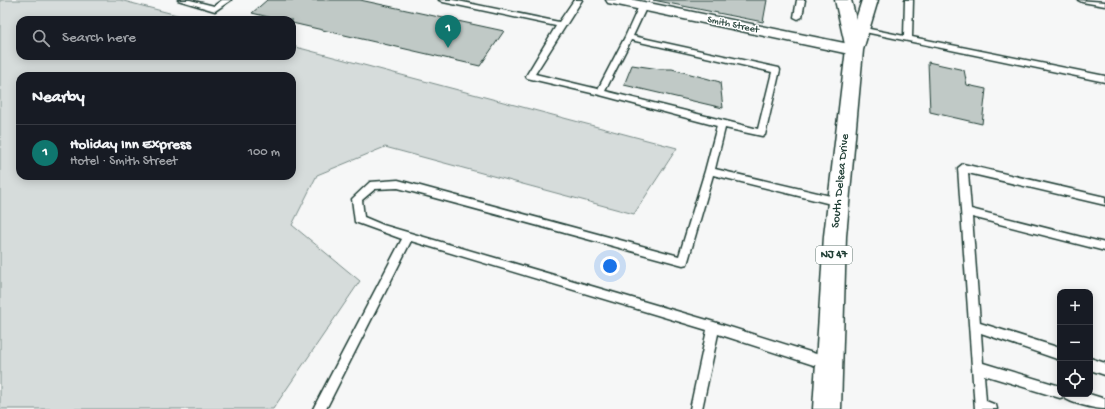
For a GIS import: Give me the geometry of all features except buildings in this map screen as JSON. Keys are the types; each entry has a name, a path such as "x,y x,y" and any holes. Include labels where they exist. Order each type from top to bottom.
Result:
{"main road":[{"name":"South Delsea Drive","path":"843,0 854,50"},
{"name":"South Delsea Drive","path":"829,408 829,364 835,236 854,50 870,0"}],"street":[{"name":"Smith Street","path":"613,0 854,50"}],"lane":[{"path":"182,0 215,9 227,0"},
{"path":"443,0 561,25"},
{"path":"578,0 530,76 762,133 776,70 629,37"},
{"path":"798,17 801,0"},
{"path":"908,39 909,0"},
{"path":"1082,0 1105,4"},
{"path":"600,92 629,37 643,6"},
{"path":"860,29 1105,80"},
{"path":"722,124 683,261 398,184 373,185 357,199 359,218 382,228 714,327 829,364"},
{"path":"985,407 977,367 963,168 1105,201"},
{"path":"710,170 839,202"},
{"path":"967,212 1105,247"},
{"path":"319,409 410,236"},
{"path":"974,326 1057,353"},
{"path":"696,409 714,327"},
{"path":"1093,365 1105,369"},
{"path":"977,367 1057,391"},
{"path":"1078,397 1105,405"}],"shaded area":[{"path":"0,0 120,0 181,16 16,16 16,60 296,60 296,47 677,148 634,214 385,147 317,175 292,225 360,281 273,409 0,409"}],"place":[{"name":"Holiday Inn Express","path":"448,48"}]}
